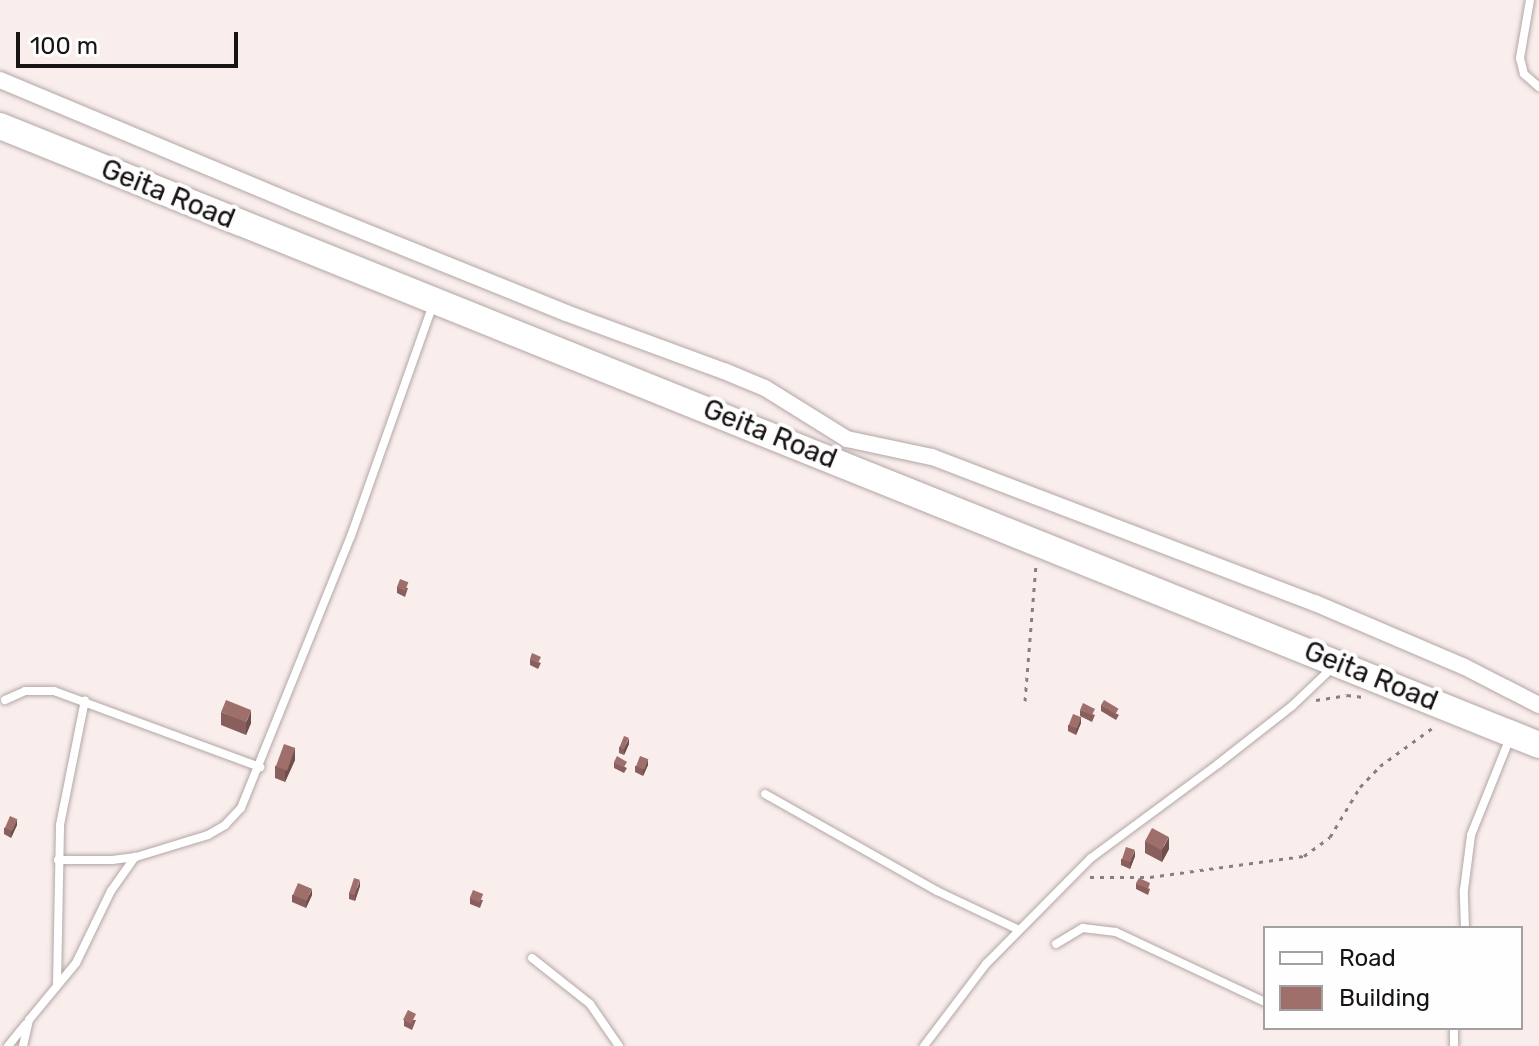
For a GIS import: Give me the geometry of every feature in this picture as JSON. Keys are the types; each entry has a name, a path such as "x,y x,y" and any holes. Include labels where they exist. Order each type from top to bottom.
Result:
{"highway":[{"name":"Geita Road","path":"0,126 1539,745"}],"street":[{"path":"0,80 566,313 765,388 847,439 932,457 1315,603 1463,666 1539,705"}],"lane":[{"path":"1530,0 1520,58 1524,74 1530,83 1539,87"},
{"path":"58,860 136,857 208,835 225,825 241,808 351,536 435,299"},
{"path":"924,1046 966,987 1017,929 1074,875 1124,831 1292,706 1338,662"},
{"path":"5,700 38,690 85,700 260,767"},
{"path":"57,984 58,860 65,789 85,700"},
{"path":"1465,926 1464,890 1471,835 1512,734"},
{"path":"765,794 937,891 1017,929"},
{"path":"8,1046 76,963 111,891 136,857"},
{"path":"1056,944 1083,928 1116,932 1263,1001"},
{"path":"532,958 590,1004 619,1046"},
{"path":"23,1046 29,1020"}],"path":[{"path":"1025,701 1038,572 1029,538"},
{"path":"1292,706 1347,695 1376,700"},
{"path":"1074,875 1137,878 1304,856 1330,837 1360,787 1393,753 1459,711"}],"building":[{"path":"400,579 408,582 405,591 397,587"},
{"path":"532,653 541,657 538,663 530,659"},
{"path":"226,700 251,710 246,722 221,712"},
{"path":"1104,700 1119,709 1115,714 1101,705"},
{"path":"1083,703 1095,709 1092,715 1080,710"},
{"path":"1073,714 1081,717 1077,728 1069,725"},
{"path":"624,736 629,738 624,749 620,747"},
{"path":"284,744 295,748 287,771 276,767"},
{"path":"617,756 627,762 624,767 614,762"},
{"path":"640,756 648,759 644,769 636,766"},
{"path":"10,816 17,819 12,831 5,828"},
{"path":"1152,828 1169,837 1162,850 1145,841"},
{"path":"1126,847 1135,850 1131,862 1122,859"},
{"path":"354,878 360,880 355,895 349,893"},
{"path":"1139,878 1150,883 1148,889 1136,883"},
{"path":"298,883 312,889 307,901 293,895"},
{"path":"473,890 483,894 480,902 470,898"},
{"path":"408,1010 416,1014 411,1024 403,1020"}]}
